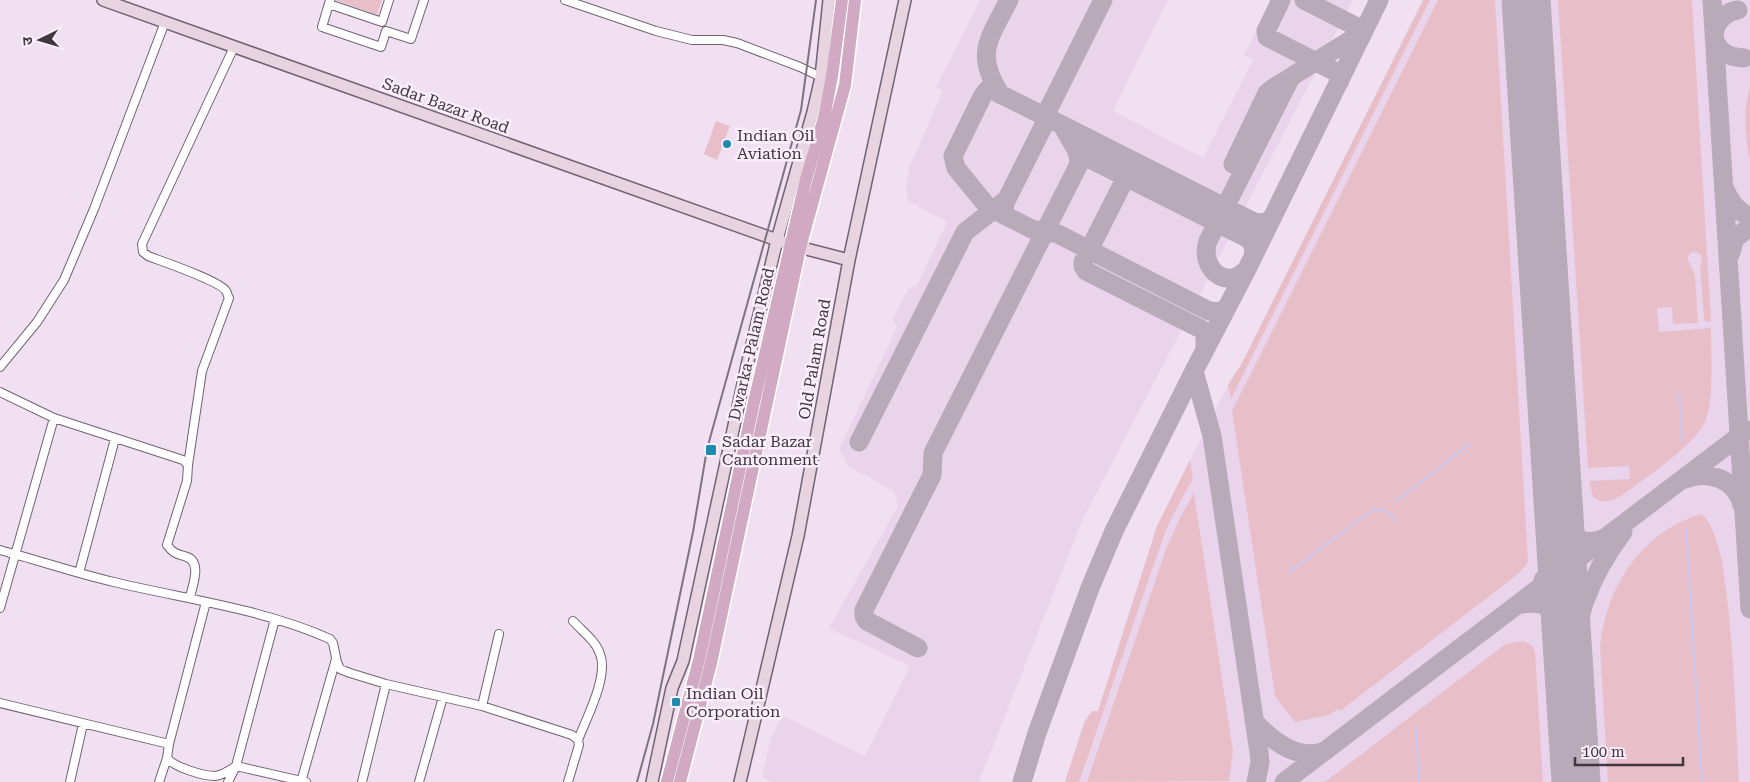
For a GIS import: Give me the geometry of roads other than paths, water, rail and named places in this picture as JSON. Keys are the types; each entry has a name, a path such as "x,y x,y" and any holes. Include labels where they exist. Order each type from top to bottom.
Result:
{"main road":[{"name":"Dwarka-Palam Road","path":"680,782 711,662 796,247 806,179 824,118 832,76 842,0"},
{"path":"796,247 845,85 855,0"},
{"name":"Dwarka-Palam Road","path":"667,782 699,660 752,411 796,247"}],"street":[{"name":"Sadar Bazar Road","path":"103,0 796,247 849,260"},
{"path":"382,22 330,2 322,27 381,47 386,31 382,22 390,0"},
{"path":"386,31 411,39 424,0"},
{"path":"565,0 665,34 692,40 723,40 737,43 821,77"},
{"path":"652,782 672,688 683,661 748,361 777,240 821,77 829,0"},
{"name":"Old Palam Road","path":"740,782 798,536 849,260 906,0"},
{"path":"0,367 37,322 64,280 94,210 165,22"},
{"path":"190,597 196,567 194,561 188,557 176,554 167,545 187,481 202,371 229,298 227,291 221,286 148,256 143,252 142,244 234,47"},
{"path":"0,392 54,418 183,460 188,465"},
{"path":"0,608 54,418"},
{"path":"79,573 115,439"},
{"path":"0,550 79,573 190,597 275,619 330,639 340,669 386,684 482,706 572,736 578,740"},
{"path":"159,782 206,602"},
{"path":"228,782 236,766 275,619"},
{"path":"568,782 579,745 578,740 596,696 602,672 601,655 573,621"},
{"path":"482,706 499,634"},
{"path":"166,758 170,763 200,774 214,776 224,774 236,766 303,782 336,657"},
{"path":"362,782 386,684"},
{"path":"419,782 443,697"},
{"path":"0,706 169,744"},
{"path":"70,782 83,724"}],"waterway":[{"path":"1679,393 1682,442"},
{"path":"1396,501 1471,443"},
{"path":"1288,573 1371,511 1385,511 1397,521"},
{"path":"1686,528 1702,782"},
{"path":"1416,727 1419,782"}],"railway":[{"path":"637,782 653,724 693,532 707,449 801,110 816,0"}],"place":[{"name":"Indian Oil Aviation","path":"727,144"},
{"name":"Sadar Bazar Cantonment","path":"711,450"},
{"name":"Indian Oil Corporation","path":"676,702"}]}
